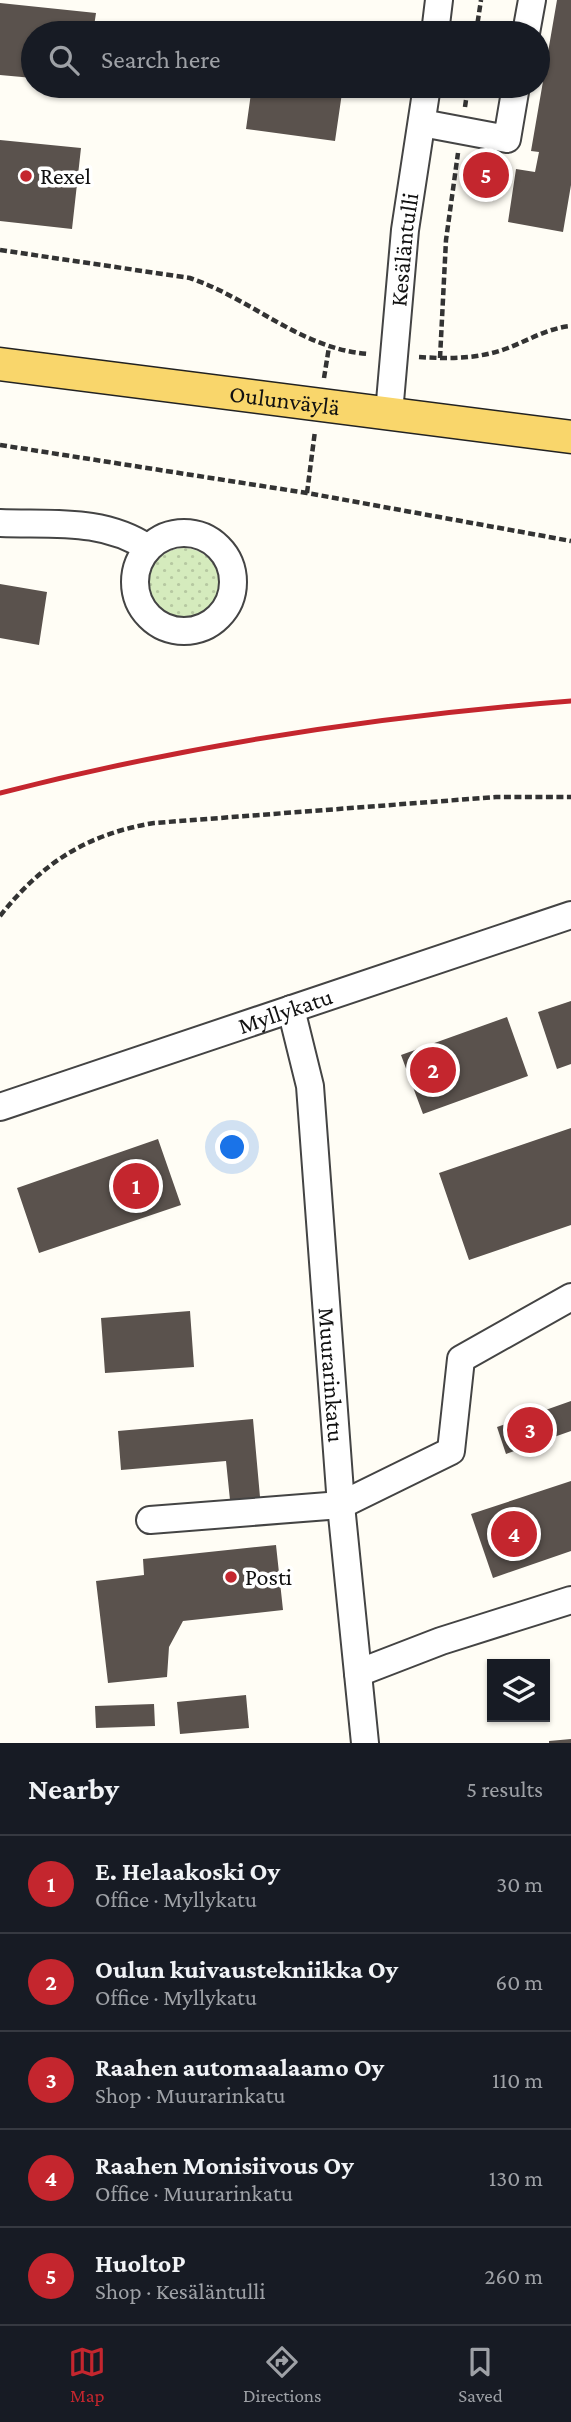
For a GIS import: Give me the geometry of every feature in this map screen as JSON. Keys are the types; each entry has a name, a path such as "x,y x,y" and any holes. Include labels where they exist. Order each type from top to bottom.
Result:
{"main road":[{"name":"Oulunväylä","path":"0,364 571,437"}],"street":[{"path":"436,21 439,0"},
{"path":"528,21 532,0"},
{"name":"Kesäläntulli","path":"389,413 405,230 425,98"},
{"path":"422,123 507,139 514,98"},
{"path":"0,523 103,528 132,538 148,548"},
{"name":"Myllykatu","path":"0,1107 571,915"},
{"name":"Muurarinkatu","path":"291,1009 310,1086 341,1505 365,1743"},
{"path":"150,1520 341,1505 452,1451 461,1359 571,1297"},
{"path":"358,1673 441,1641 571,1600"}],"path":[{"path":"478,21 481,0"},
{"path":"440,358 446,240 466,98"},
{"path":"0,250 190,278 219,290 306,337 329,347 356,353 440,358 489,354 544,332 571,326"},
{"path":"0,445 307,493 571,541"},
{"path":"0,916 36,877 65,855 100,836 132,827 154,823 470,799 571,797"}],"green space":[{"path":"184,548 209,558 219,583 209,608 184,618 159,608 149,583 159,558"}],"building":[{"path":"557,0 571,0 571,185 563,232 508,222 516,169 535,172 539,152 531,151 540,98 550,98 550,41"},
{"path":"0,3 96,13 95,21 21,21 21,77 0,75"},
{"path":"250,98 341,98 335,141 246,129"},
{"path":"0,140 81,148 72,229 0,221"},
{"path":"479,151 501,155 494,201 471,197"},
{"path":"0,584 47,592 39,645 0,638"},
{"path":"571,1001 571,1064 557,1069 538,1012"},
{"path":"507,1017 528,1076 423,1114 401,1055"},
{"path":"571,1128 571,1225 469,1260 439,1173"},
{"path":"158,1139 181,1205 39,1253 17,1188"},
{"path":"190,1311 194,1367 105,1373 101,1318"},
{"path":"571,1401 571,1431 506,1454 497,1427"},
{"path":"253,1419 260,1497 230,1500 226,1461 121,1470 118,1431"},
{"path":"571,1481 571,1551 493,1578 471,1514"},
{"path":"276,1545 283,1610 183,1621 169,1647 167,1677 108,1683 96,1581 144,1575 143,1559"},
{"path":"246,1695 249,1728 180,1734 177,1702"},
{"path":"154,1704 155,1726 96,1728 95,1706"},
{"path":"571,1739 571,1743 549,1743 549,1741"}],"railway":[{"path":"0,793 141,760 284,735 427,715 571,701"}],"place":[{"name":"HuoltoP","path":"486,175"},
{"name":"Rexel","path":"26,176"},
{"name":"Oulun kuivaustekniikka Oy","path":"433,1070"},
{"name":"E. Helaakoski Oy","path":"136,1186"},
{"name":"Raahen automaalaamo Oy","path":"530,1430"},
{"name":"Raahen Monisiivous Oy","path":"514,1534"},
{"name":"Posti","path":"231,1577"}]}
